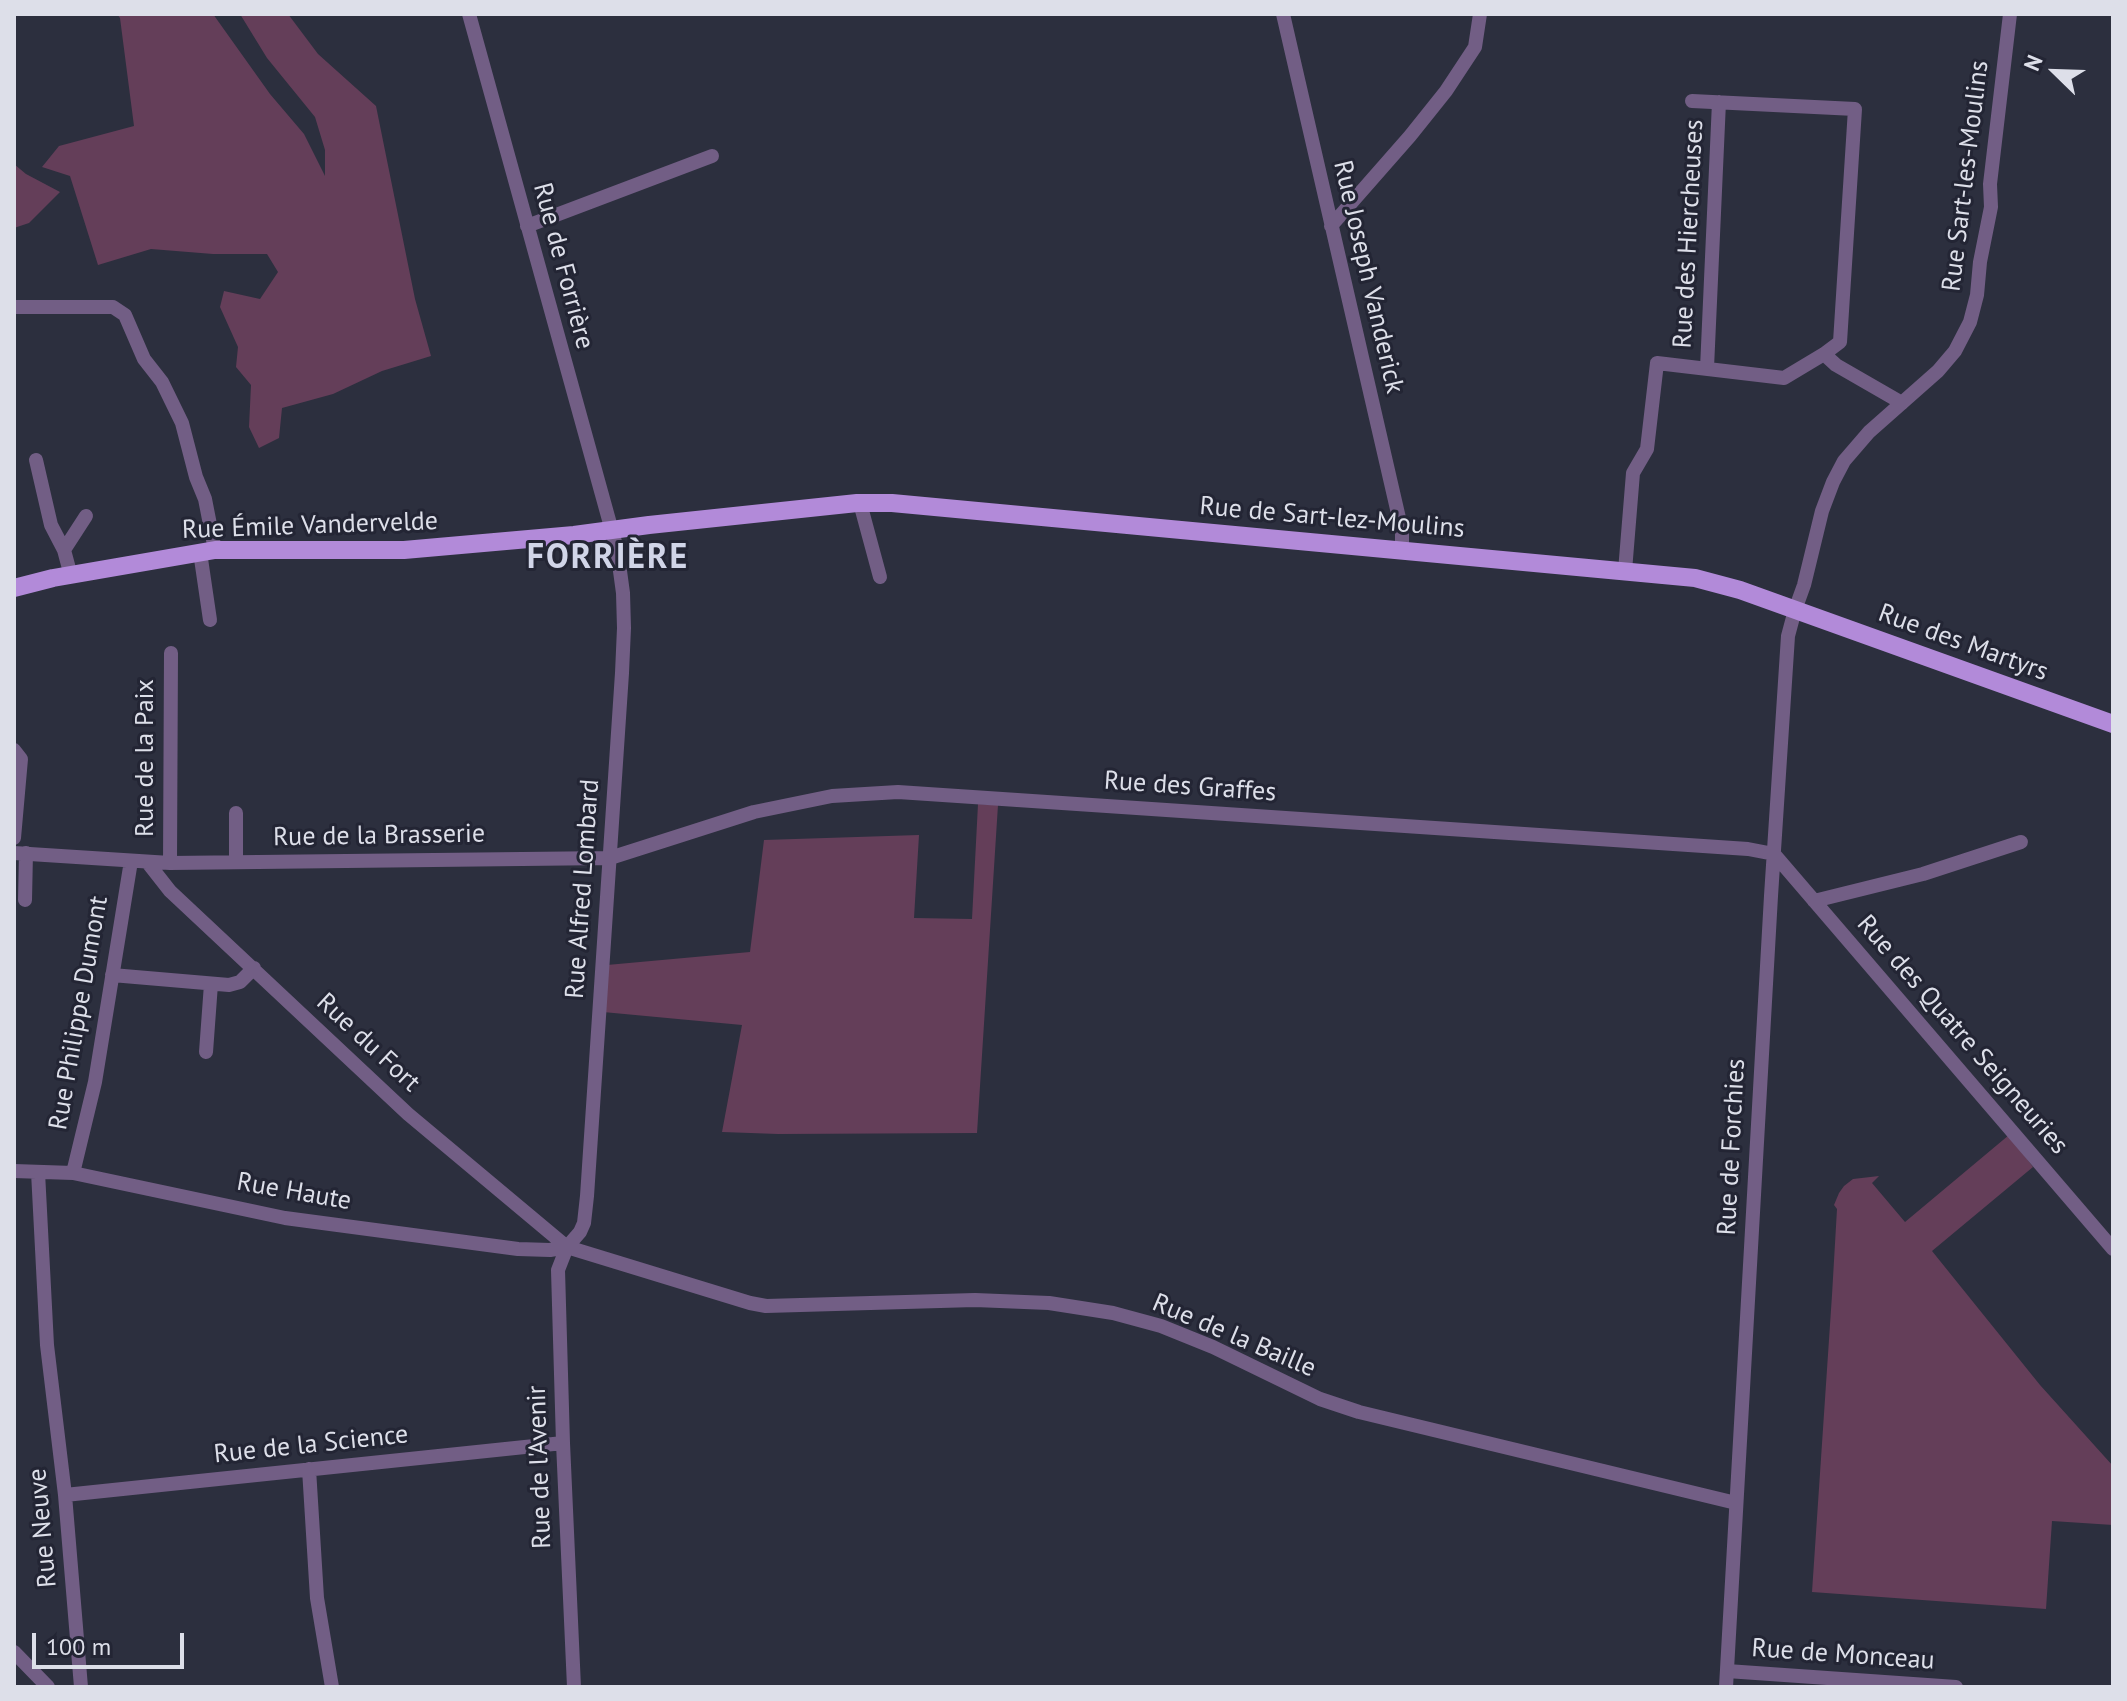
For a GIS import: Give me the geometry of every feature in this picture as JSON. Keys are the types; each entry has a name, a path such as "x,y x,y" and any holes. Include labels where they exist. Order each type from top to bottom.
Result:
{"main road":[{"name":"Rue de Sart-lez-Moulins","path":"611,530 860,503 898,504 1695,578 1795,610"},
{"name":"Rue Émile Vandervelde","path":"14,588 53,578 208,551 398,551 611,530"},
{"name":"Rue des Martyrs","path":"1795,610 2113,724"}],"street":[{"name":"Rue de Forrière","path":"469,14 611,530"},
{"name":"Rue Joseph Vanderick","path":"1283,14 1402,531 1402,550"},
{"path":"1331,226 1446,91 1475,47 1480,14"},
{"name":"Rue Sart-les-Moulins","path":"1795,610 1822,511 1844,461 1859,443 1946,362 1966,333 1973,312 1991,207 1990,184 2010,14"},
{"name":"Rue des Hiercheuses","path":"1692,101 1855,109 1840,342 1824,354"},
{"name":"Rue des Hiercheuses","path":"1707,368 1719,102"},
{"path":"527,226 712,156"},
{"path":"14,307 113,307 125,315 144,359 162,382 182,423 205,499 210,620"},
{"path":"1625,571 1633,473 1647,449 1657,363 1784,378 1824,354 1836,365 1902,403"},
{"path":"36,460 51,525 64,550 71,576"},
{"path":"860,503 880,577"},
{"path":"64,550 86,516"},
{"name":"Rue Alfred Lombard","path":"567,1247 584,1223 587,1196 610,858 624,628 623,593 611,530"},
{"name":"Rue de Forchies","path":"1726,1687 1774,854 1788,636 1795,610"},
{"name":"Rue de la Paix","path":"170,863 171,653"},
{"path":"14,750 21,759 14,838"},
{"name":"Rue des Graffes","path":"610,858 754,812 832,796 898,792 1732,848 1774,854"},
{"path":"236,813 236,862"},
{"path":"1814,901 1923,874 2021,842"},
{"path":"20,853 25,900"},
{"name":"Rue de la Brasserie","path":"20,853 148,863 610,858"},
{"name":"Rue des Quatre Seigneuries","path":"1774,854 2113,1249"},
{"name":"Rue Philippe Dumont","path":"73,1173 95,1082 131,861"},
{"name":"Rue du Fort","path":"148,863 170,891 408,1114 567,1247"},
{"path":"112,975 229,985 240,982 254,968"},
{"path":"206,1052 211,984"},
{"name":"Rue Haute","path":"14,1171 73,1173 285,1218 518,1249 567,1247"},
{"name":"Rue Neuve","path":"38,1172 47,1345 65,1495 81,1687"},
{"name":"Rue de la Baille","path":"567,1247 766,1306 975,1300 1049,1303 1113,1313 1161,1326 1320,1399 1359,1412 1736,1503"},
{"name":"Rue de l'Avenir","path":"567,1247 558,1270 574,1687"},
{"name":"Rue de la Science","path":"65,1495 563,1443"},
{"path":"309,1469 317,1598 332,1687"},
{"path":"14,1652 48,1687"},
{"name":"Rue de Monceau","path":"1727,1671 1956,1687"}],"shaded area":[{"path":"117,14 213,14 270,94 304,134 325,176 325,150 315,117 267,58 240,14 288,14 318,54 376,106 415,299 431,356 382,371 333,394 282,408 279,438 259,448 249,427 251,385 236,367 238,347 220,307 224,291 260,299 278,272 267,254 151,249 98,265 70,176 42,167 59,146 134,126"},
{"path":"14,164 60,192 29,223 14,228"},
{"path":"978,804 998,805 977,1133 722,1132 742,1025 603,1012 607,965 750,952 764,840 919,835 914,918 972,919"},
{"path":"2009,1135 2033,1167 1932,1251 2040,1385 2113,1466 2113,1525 2052,1521 2046,1609 1812,1592 1837,1209 1834,1205 1839,1193 1853,1179 1879,1176 1872,1183 1905,1222"}],"district":[{"name":"FORRIÈRE","path":"608,558"}]}
